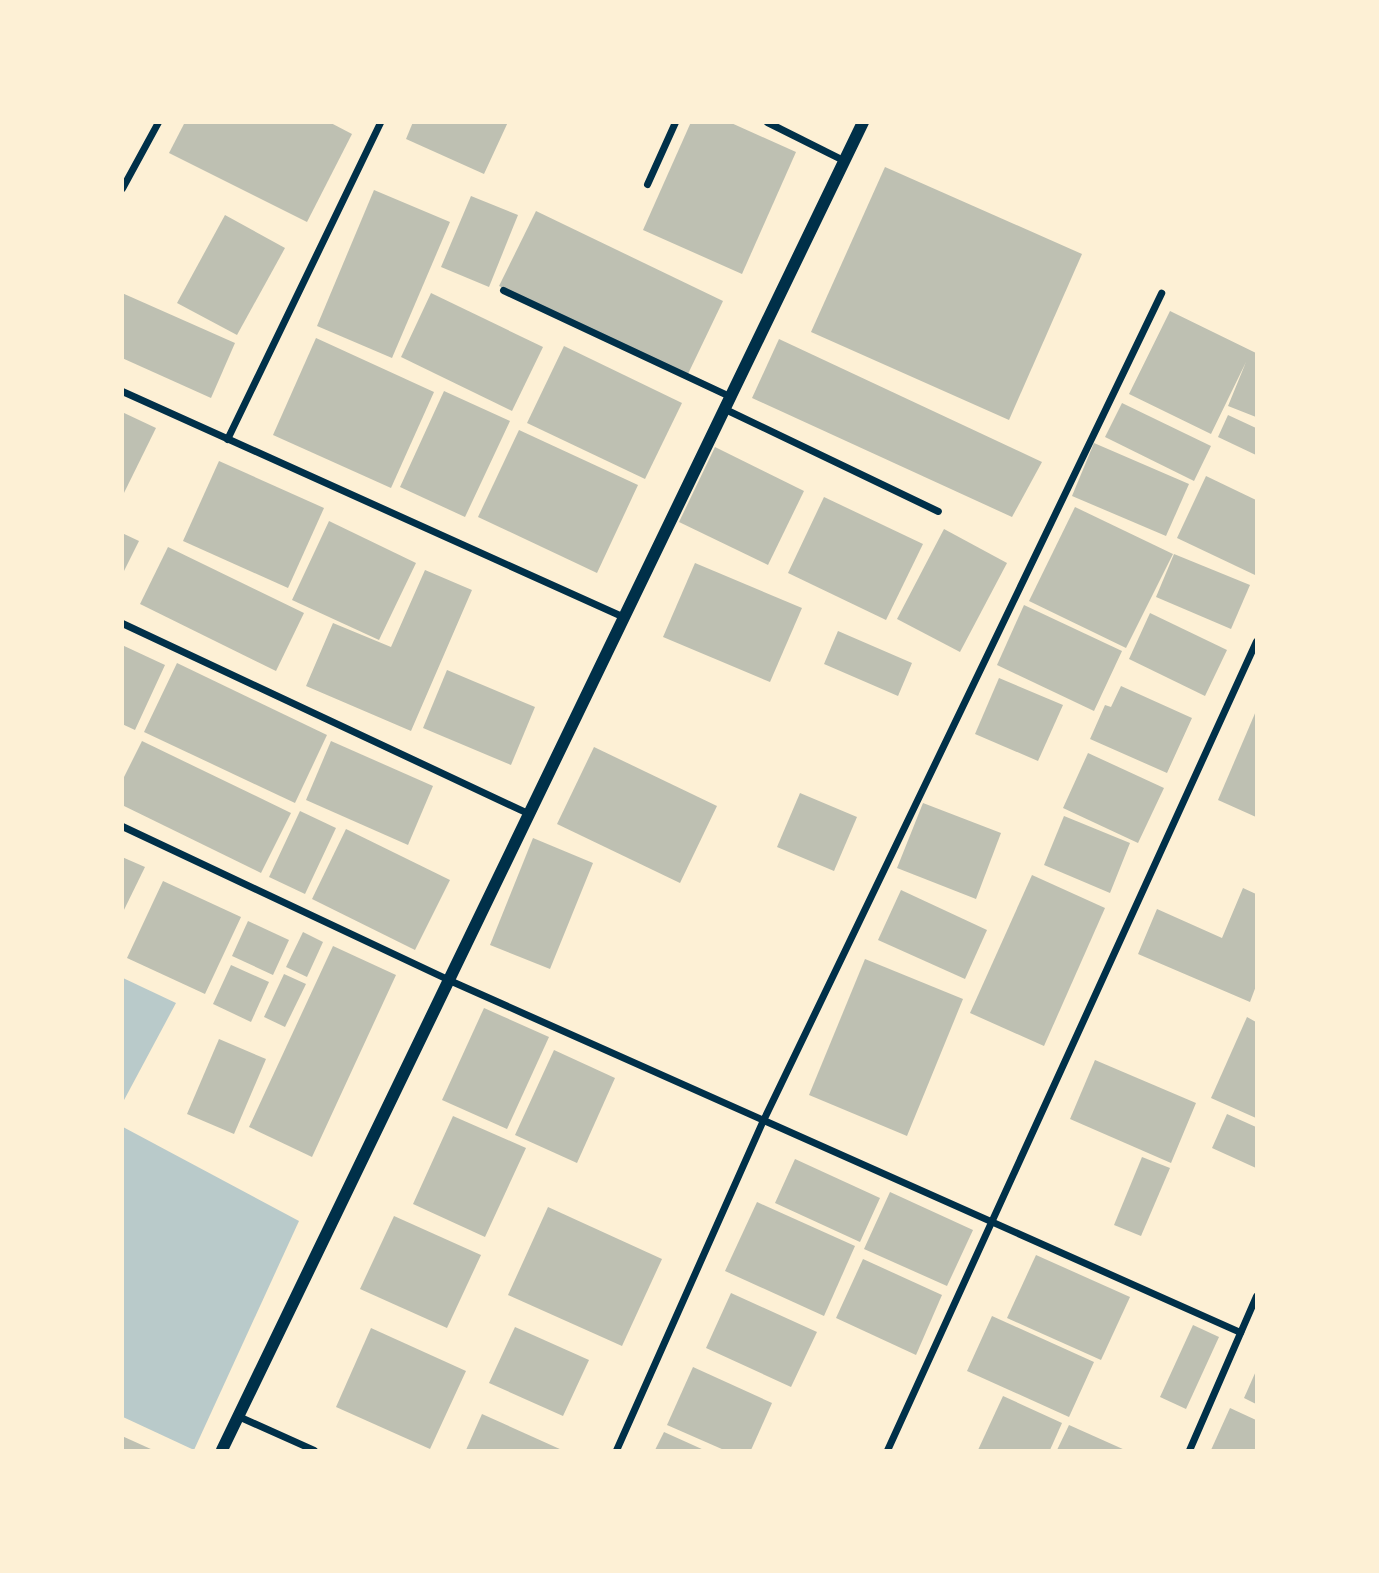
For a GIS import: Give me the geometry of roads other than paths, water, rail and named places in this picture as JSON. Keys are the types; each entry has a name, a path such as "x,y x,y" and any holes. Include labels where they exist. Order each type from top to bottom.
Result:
{"street":[{"path":"122,188 158,122"},
{"path":"227,439 380,122"},
{"path":"647,184 675,122"},
{"path":"767,122 845,161"},
{"path":"222,1451 863,122"},
{"path":"503,290 731,397"},
{"path":"616,1451 764,1118 1161,293"},
{"path":"122,391 624,617"},
{"path":"725,409 938,510"},
{"path":"122,623 529,814"},
{"path":"887,1451 988,1222 1256,641"},
{"path":"122,826 449,981 764,1118 988,1222 1240,1332"},
{"path":"1189,1451 1256,1296"},
{"path":"239,1416 314,1451"}]}
